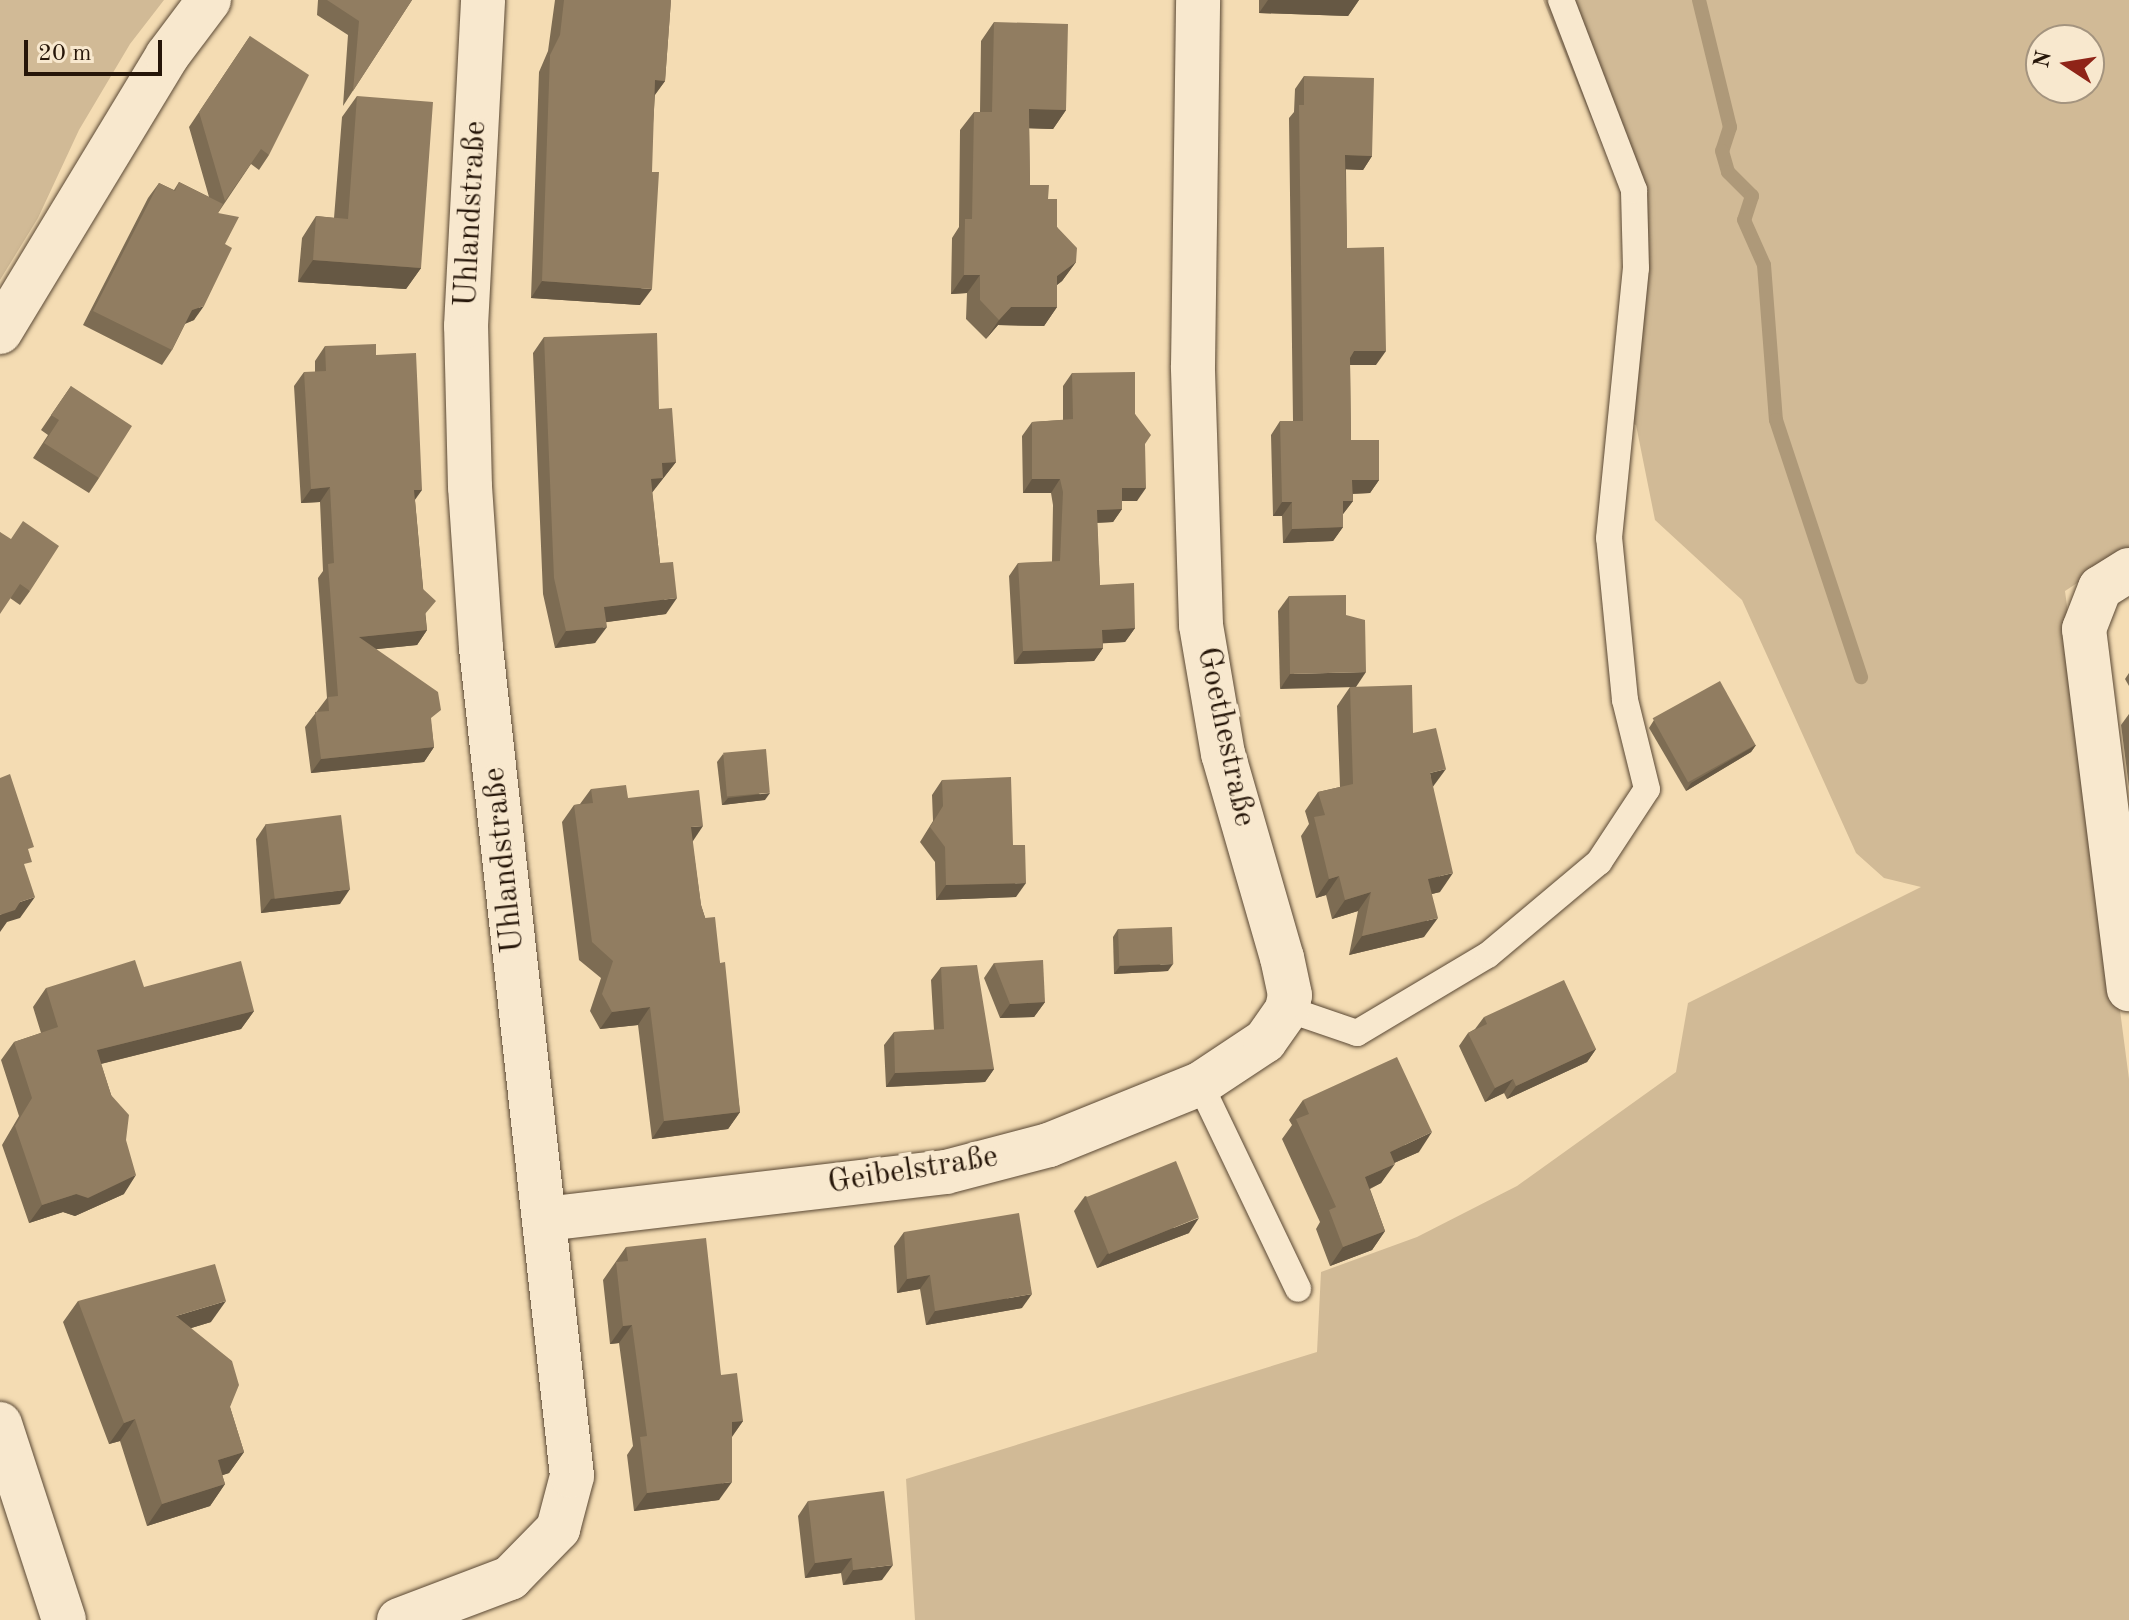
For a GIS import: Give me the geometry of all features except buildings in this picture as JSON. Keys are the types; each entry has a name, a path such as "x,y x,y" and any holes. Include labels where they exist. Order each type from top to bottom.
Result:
{"street":[{"path":"0,332 167,56 209,0"},
{"name":"Uhlandstraße","path":"399,1620 510,1578 558,1529 572,1476 481,648 470,487 466,326 483,0"},
{"name":"Goethestraße","path":"1198,0 1193,366 1201,625 1223,754 1282,958 1290,995 1287,1009"},
{"path":"2129,570 2100,588 2084,629 2129,989"},
{"name":"Geibelstraße","path":"545,1219 946,1172 1049,1145 1200,1084 1265,1041 1287,1009"},
{"path":"0,1424 64,1620"}],"lane":[{"path":"1287,1009 1357,1033 1488,955 1542,915 1599,862 1647,789 1625,700 1609,538 1636,268 1634,190 1561,0"},
{"path":"1200,1084 1298,1289"}],"shaded area":[{"path":"0,0 164,0 130,44 79,130 38,218 0,280"},
{"path":"1543,0 2129,0 2129,549 2065,591 2129,1079 2129,1620 915,1620 906,1479 1317,1352 1321,1272 1417,1237 1517,1186 1676,1072 1688,1003 1921,887 1884,878 1856,853 1742,600 1655,520 1636,425 1608,415 1626,271 1621,190"}],"waterway":[{"path":"1699,0 1730,127 1722,151 1728,172 1752,196 1744,220 1764,265 1776,420 1861,677"}]}
